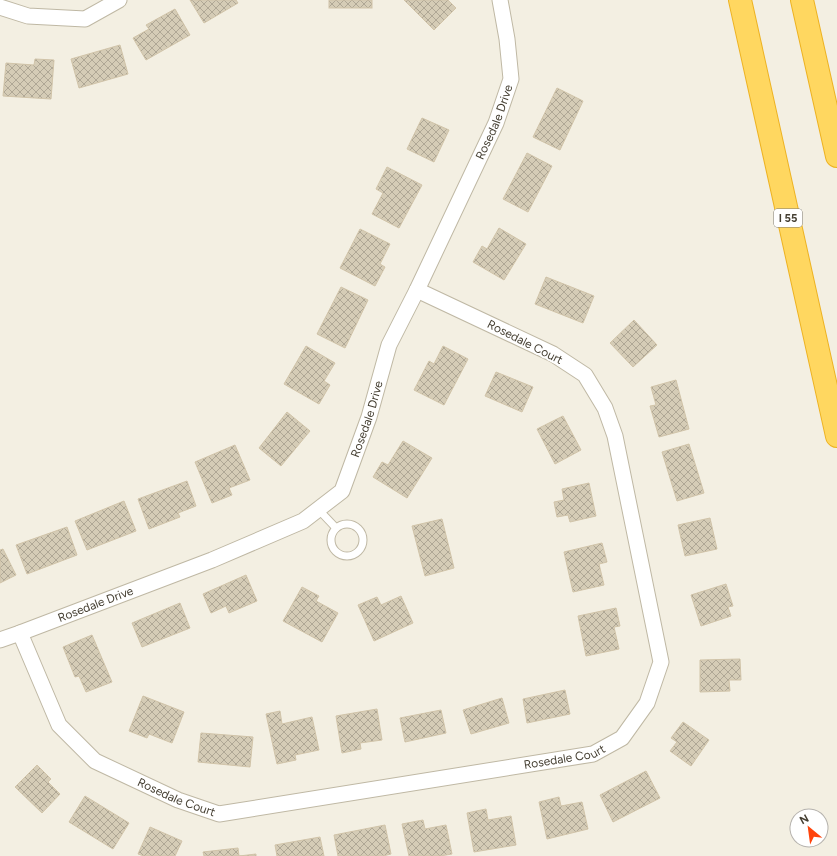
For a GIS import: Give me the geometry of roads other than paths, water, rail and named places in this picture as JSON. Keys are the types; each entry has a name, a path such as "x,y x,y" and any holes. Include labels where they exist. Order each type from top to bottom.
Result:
{"highway":[{"name":"I 55","path":"740,0 837,436"},
{"path":"802,0 837,156"}],"street":[{"path":"0,7 28,16 85,19 119,0"},
{"name":"Rosedale Drive","path":"0,640 219,557 302,521 342,491 369,417 389,345 417,290 496,123 510,79 507,39 500,0"},
{"name":"Rosedale Court","path":"20,633 59,725 95,761 178,800 219,814 593,754 622,738 647,704 661,662 615,436 605,408 585,375 553,354 417,290"}],"lane":[{"path":"318,509 336,528"},
{"path":"345,524 355,526 360,529 364,538 363,544 358,552 347,556 337,553 333,548 331,538 336,528 345,524"}]}
